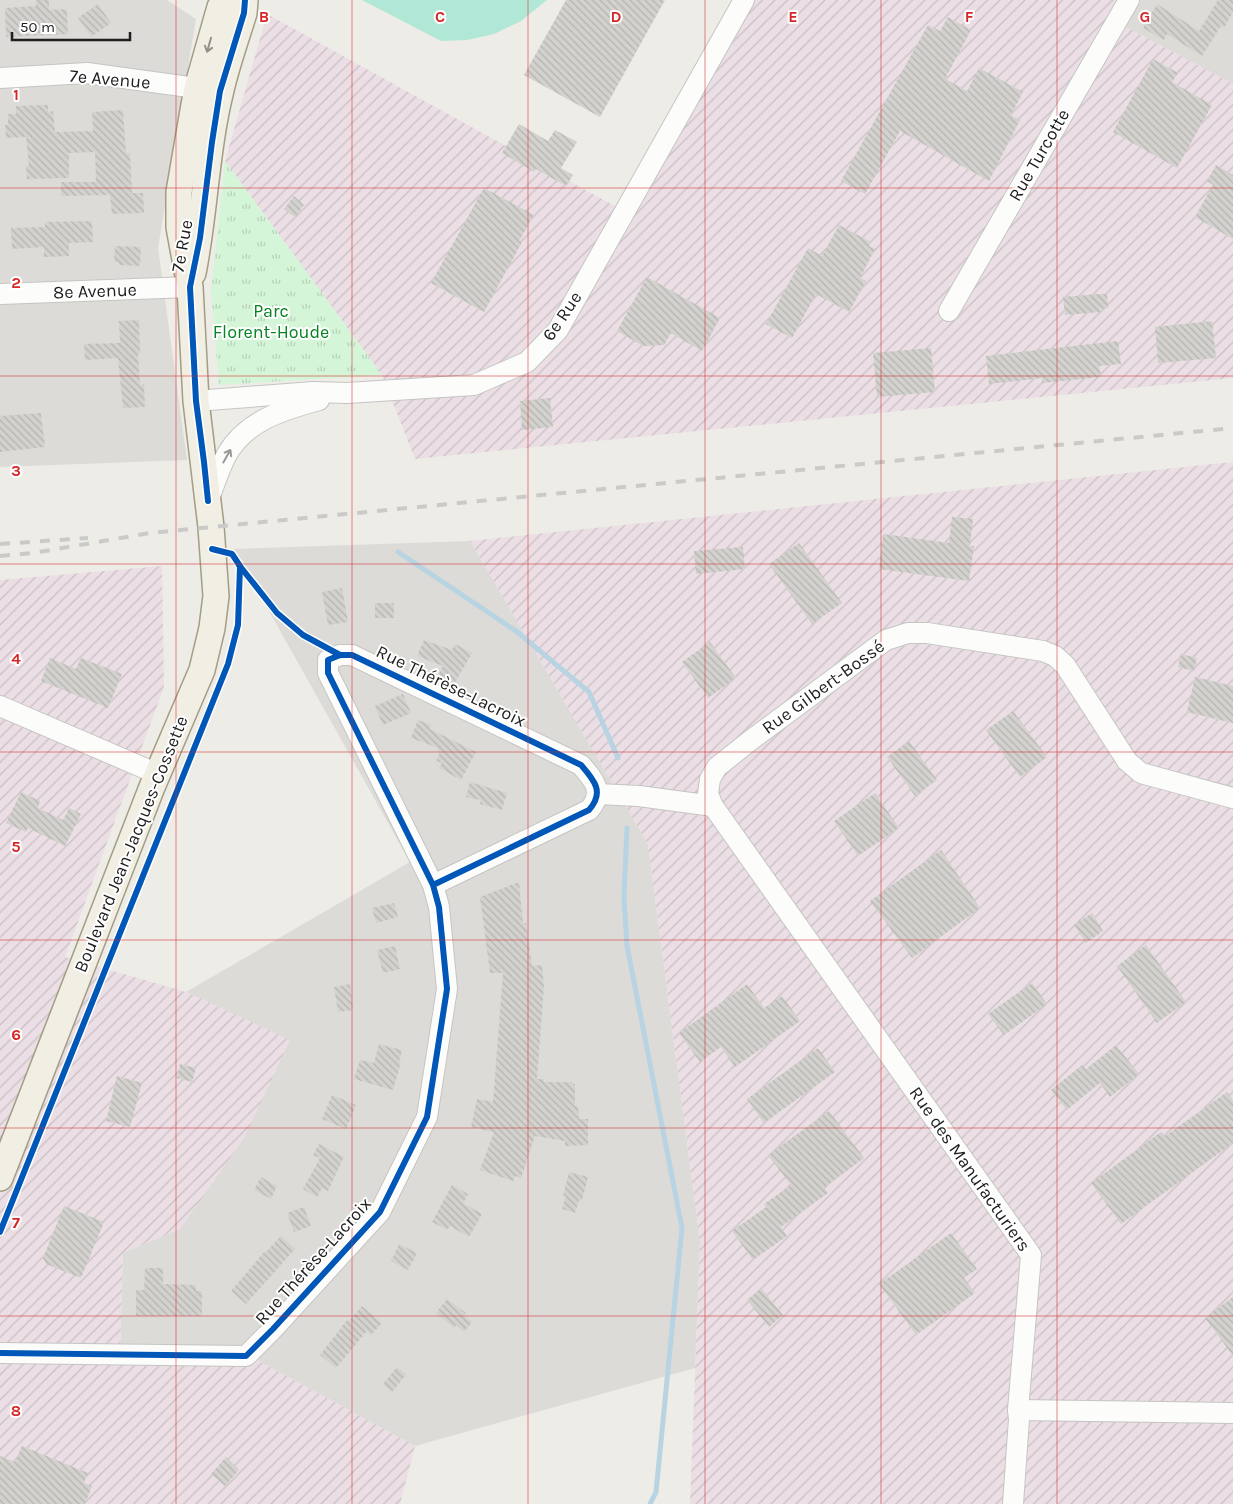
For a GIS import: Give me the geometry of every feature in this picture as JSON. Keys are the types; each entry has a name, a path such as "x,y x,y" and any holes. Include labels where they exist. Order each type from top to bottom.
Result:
{"main road":[{"name":"7e Rue","path":"208,501 196,401 190,287 179,227 179,192 209,89 244,13 245,0"},
{"name":"7e Rue","path":"209,89 217,2"},
{"name":"Boulevard Jean-Jacques-Cossette","path":"0,1178 158,774 202,670 212,628 216,596 208,501"}],"street":[{"name":"6e Rue","path":"196,401 313,392 347,393 474,385 527,362 558,330 744,0"},
{"name":"Rue Turcotte","path":"949,311 1129,0"},
{"name":"7e Avenue","path":"0,78 87,73 209,89"},
{"name":"8e Avenue","path":"0,294 190,287"},
{"path":"208,501 228,453 246,431 264,418 288,408 347,393"},
{"name":"Rue Gilbert-Bossé","path":"717,767 750,740 886,640 908,633 927,633 1043,651 1055,656 1065,665 1127,761 1141,773 1233,798"},
{"name":"Rue Thérèse-Lacroix","path":"0,1353 246,1356 380,1212 427,1117 447,989 439,907 433,885 328,673 328,660 340,655 352,655 581,765 595,782 597,794"},
{"path":"0,706 158,774"},
{"name":"Rue des Manufacturiers","path":"717,767 710,779 708,794 713,806 1031,1254 1018,1410 1013,1504"},
{"path":"433,885 589,810 595,803 597,794 639,796 713,806"},
{"path":"1018,1410 1233,1413"}],"shaded area":[{"path":"0,0 167,0 196,19 158,248 187,460 0,467"},
{"path":"744,0 1126,0 1113,20 1233,84 1233,378 415,459 382,375 225,161 267,14 620,209"},
{"path":"1126,0 1233,0 1233,84 1113,20"},
{"path":"1233,462 1233,1504 690,1504 700,1242 648,844 470,541"},
{"path":"470,541 648,844 700,1242 695,1368 415,1446 244,1353 120,1352 123,1253 180,1229 289,1040 186,992 410,862 234,549"},
{"path":"162,566 164,687 65,957 186,992 290,1040 244,1138 180,1229 123,1253 120,1352 244,1353 415,1446 400,1504 0,1504 0,580"}],"green space":[{"path":"362,0 547,0 521,21 494,34 467,40 441,41"},
{"name":"Parc Florent-Houde","path":"225,161 382,375 219,385 211,291"}],"building":[{"path":"36,0 49,0 49,10 67,9 68,34 6,37 5,8 36,6"},
{"path":"566,0 665,0 600,117 524,75"},
{"path":"1218,0 1233,0 1233,12 1224,28 1221,26 1202,56 1167,34 1164,40 1143,28 1157,4 1199,31"},
{"path":"98,4 111,23 91,37 78,18"},
{"path":"948,17 971,30 945,79 967,91 979,68 1023,92 1011,115 1020,120 989,181 900,131 865,194 841,181 928,25 940,31"},
{"path":"1153,59 1178,73 1172,82 1212,105 1177,168 1113,132"},
{"path":"48,105 48,112 53,111 55,132 93,131 92,112 123,110 126,153 130,153 132,193 143,193 144,213 112,214 110,195 61,196 61,182 96,182 95,152 69,153 69,178 27,179 26,166 29,166 26,137 6,138 5,125 8,125 8,114 16,114 16,106"},
{"path":"519,124 548,141 555,130 577,142 561,168 573,175 566,186 536,169 534,172 502,153"},
{"path":"1216,165 1233,175 1233,239 1195,217 1213,185 1207,181"},
{"path":"484,188 534,215 519,241 522,242 484,312 431,283"},
{"path":"294,196 304,205 295,217 284,209"},
{"path":"92,221 93,242 69,243 69,256 44,257 44,247 12,249 11,228 45,227 45,222"},
{"path":"839,225 871,242 869,246 875,249 860,278 866,281 849,312 816,294 792,338 766,324 808,248 822,256"},
{"path":"115,246 141,247 140,266 119,265 119,262 114,262"},
{"path":"647,277 720,318 702,351 671,333 664,345 643,346 617,331"},
{"path":"1107,294 1108,308 1100,309 1100,312 1065,315 1063,297"},
{"path":"139,320 140,354 138,354 140,385 144,384 145,407 123,408 118,358 85,360 84,344 120,343 119,321"},
{"path":"1212,321 1216,358 1158,363 1155,327"},
{"path":"1118,341 1121,364 1099,366 1101,377 1042,383 1042,378 989,384 986,356"},
{"path":"931,348 935,392 877,397 873,353"},
{"path":"550,398 553,427 522,430 520,401"},
{"path":"41,413 45,447 0,452 0,416"},
{"path":"952,517 973,519 970,546 974,546 969,581 879,569 883,534 949,543"},
{"path":"799,543 842,603 812,624 769,564"},
{"path":"743,547 745,569 696,574 694,551"},
{"path":"342,588 348,622 328,625 322,592"},
{"path":"375,603 394,603 394,618 375,618"},
{"path":"424,640 452,650 455,644 472,653 454,684 438,675 443,666 417,656"},
{"path":"710,642 736,678 708,698 682,662"},
{"path":"1181,654 1197,658 1194,671 1178,667"},
{"path":"50,658 76,669 81,658 122,674 108,708 41,681"},
{"path":"1195,677 1233,686 1233,723 1187,712"},
{"path":"403,694 411,713 383,725 375,706"},
{"path":"1013,711 1047,757 1020,777 986,730"},
{"path":"418,720 431,725 430,729 476,752 461,780 439,768 442,763 436,761 440,752 437,751 438,748 411,738"},
{"path":"909,741 937,780 915,796 887,757"},
{"path":"470,782 507,793 502,810 480,804 481,800 466,797"},
{"path":"21,792 40,801 38,808 63,820 69,808 81,814 65,846 28,828 26,832 6,823"},
{"path":"875,793 899,828 858,856 834,821"},
{"path":"941,850 980,908 912,958 870,901"},
{"path":"519,882 523,924 526,923 532,966 542,965 544,986 537,1079 544,1079 544,1082 572,1082 572,1084 575,1084 575,1106 578,1106 579,1119 588,1119 588,1145 565,1146 565,1141 535,1136 521,1178 515,1176 513,1181 480,1170 494,1132 471,1127 477,1099 493,1102 503,973 490,973 480,897"},
{"path":"394,903 398,917 376,923 372,908"},
{"path":"1092,913 1103,931 1086,943 1074,925"},
{"path":"1146,945 1186,1002 1157,1023 1117,966"},
{"path":"395,946 400,969 383,973 377,950"},
{"path":"1032,983 1047,1004 1004,1035 988,1014"},
{"path":"350,984 353,1010 338,1012 334,987"},
{"path":"747,984 764,1008 782,996 800,1021 735,1067 721,1047 700,1062 679,1033"},
{"path":"379,1044 402,1050 399,1062 401,1062 393,1090 354,1079 360,1060 374,1063"},
{"path":"1116,1045 1139,1074 1110,1097 1100,1083 1067,1110 1051,1090 1082,1065 1086,1069"},
{"path":"818,1048 835,1072 764,1123 747,1099"},
{"path":"180,1064 196,1068 192,1082 177,1078"},
{"path":"117,1076 142,1083 130,1127 106,1121"},
{"path":"1227,1092 1233,1100 1233,1143 1121,1224 1091,1183 1161,1132 1165,1136"},
{"path":"332,1095 356,1105 346,1129 322,1119"},
{"path":"829,1111 864,1158 824,1188 828,1193 781,1227 787,1236 753,1260 732,1231 766,1207 764,1204 791,1185 768,1155"},
{"path":"319,1144 344,1157 328,1191 322,1188 317,1197 303,1189 320,1158 313,1155"},
{"path":"569,1172 588,1177 582,1200 579,1200 575,1213 562,1209 566,1196 563,1196"},
{"path":"261,1177 277,1186 271,1199 254,1190"},
{"path":"452,1185 468,1194 463,1203 482,1214 469,1237 450,1226 447,1230 432,1222"},
{"path":"64,1206 104,1222 81,1278 46,1264 43,1258"},
{"path":"304,1207 311,1226 294,1232 287,1213"},
{"path":"951,1233 977,1269 964,1278 975,1293 916,1335 879,1284"},
{"path":"281,1236 295,1249 246,1304 231,1291 265,1251"},
{"path":"399,1244 417,1253 408,1270 391,1261"},
{"path":"145,1268 163,1268 163,1284 196,1285 196,1291 202,1291 202,1316 136,1316 136,1290 144,1290"},
{"path":"761,1288 783,1315 769,1327 747,1300"},
{"path":"1233,1297 1233,1356 1205,1318"},
{"path":"447,1299 466,1313 464,1315 472,1322 464,1332 456,1325 454,1328 436,1313"},
{"path":"362,1306 382,1323 371,1335 367,1331 336,1368 320,1355 347,1320 349,1321"},
{"path":"397,1367 406,1375 392,1392 383,1384"},
{"path":"22,1446 88,1473 84,1483 92,1486 85,1504 0,1504 0,1456 15,1462"},
{"path":"226,1457 239,1470 225,1486 211,1474"}],"waterway":[{"path":"398,552 516,631 589,692 618,758"},
{"path":"627,828 624,898 627,946 682,1228 656,1492 650,1504"}],"railway":[{"path":"0,556 33,553 150,533 1233,428"},
{"path":"0,544 88,538"}],"cycle path":[{"path":"208,501 196,401 190,287 200,238 220,91 244,13 245,0"},
{"path":"0,1232 228,664 238,625 240,566 232,554 212,549"},
{"path":"239,565 277,613 303,635 340,655"},
{"path":"0,1353 246,1356 380,1212 427,1117 447,989 439,907 433,885 328,673 328,660 340,655 352,655 581,765 596,786 597,792 594,804 589,810 433,885"}]}
